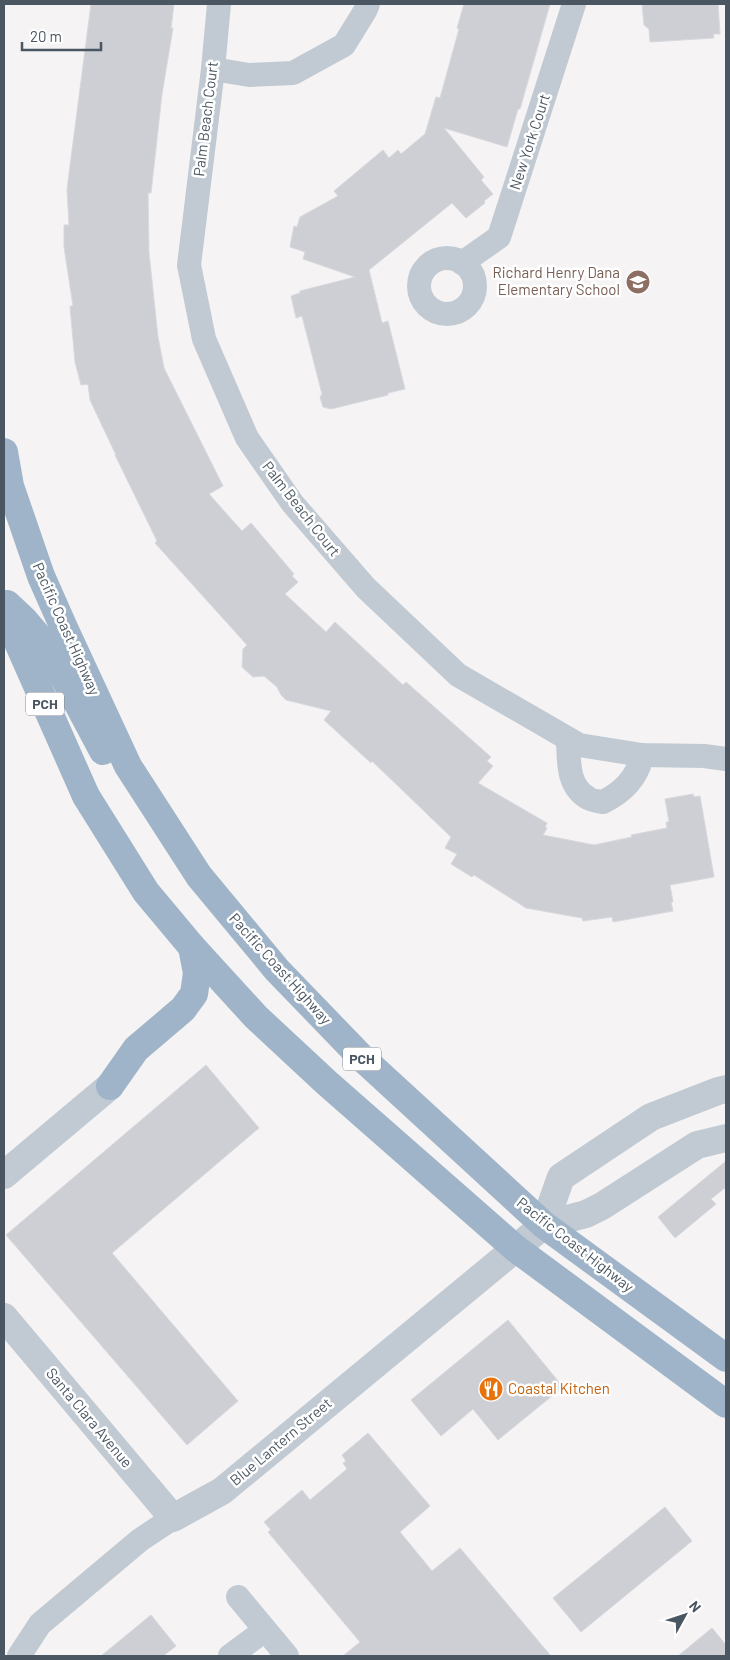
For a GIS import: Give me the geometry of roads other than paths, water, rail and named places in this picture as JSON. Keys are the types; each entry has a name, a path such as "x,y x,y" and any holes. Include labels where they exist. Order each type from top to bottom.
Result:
{"highway":[{"name":"Pacific Coast Highway","path":"4,452 10,486 41,576 128,766 198,876 277,970 360,1057 544,1225 726,1358"},
{"path":"4,601 25,621 54,659 88,726 168,856 208,904 277,970"},
{"name":"PCH","path":"4,611 86,796 146,892 192,947 256,1017 327,1083 515,1248 726,1404"},
{"path":"110,1086 136,1049 183,1009 194,994 197,973 192,947"}],"street":[{"name":"Palm Beach Court","path":"219,4 213,69 188,265 204,339 247,438 293,504 366,588 458,675 579,745 642,755 704,756 726,759"},
{"path":"213,69 249,75 293,73 344,45 368,4"},
{"name":"New York Court","path":"462,264 499,238 574,4"},
{"path":"568,740 569,765 573,785 588,799 604,802 618,795 630,782 640,766 642,755"},
{"path":"4,1175 110,1086"},
{"path":"544,1225 561,1177 651,1117 726,1089"},
{"name":"Blue Lantern Street","path":"19,1656 40,1624 140,1540 174,1518 222,1492 544,1225 586,1214 602,1206 697,1145 726,1138"},
{"name":"Santa Clara Avenue","path":"4,1318 174,1518"},
{"path":"238,1597 287,1656"},
{"path":"230,1656 265,1630"}],"place":[{"name":"Richard Henry Dana Elementary School","path":"638,282"},
{"name":"Coastal Kitchen","path":"491,1389"}]}
